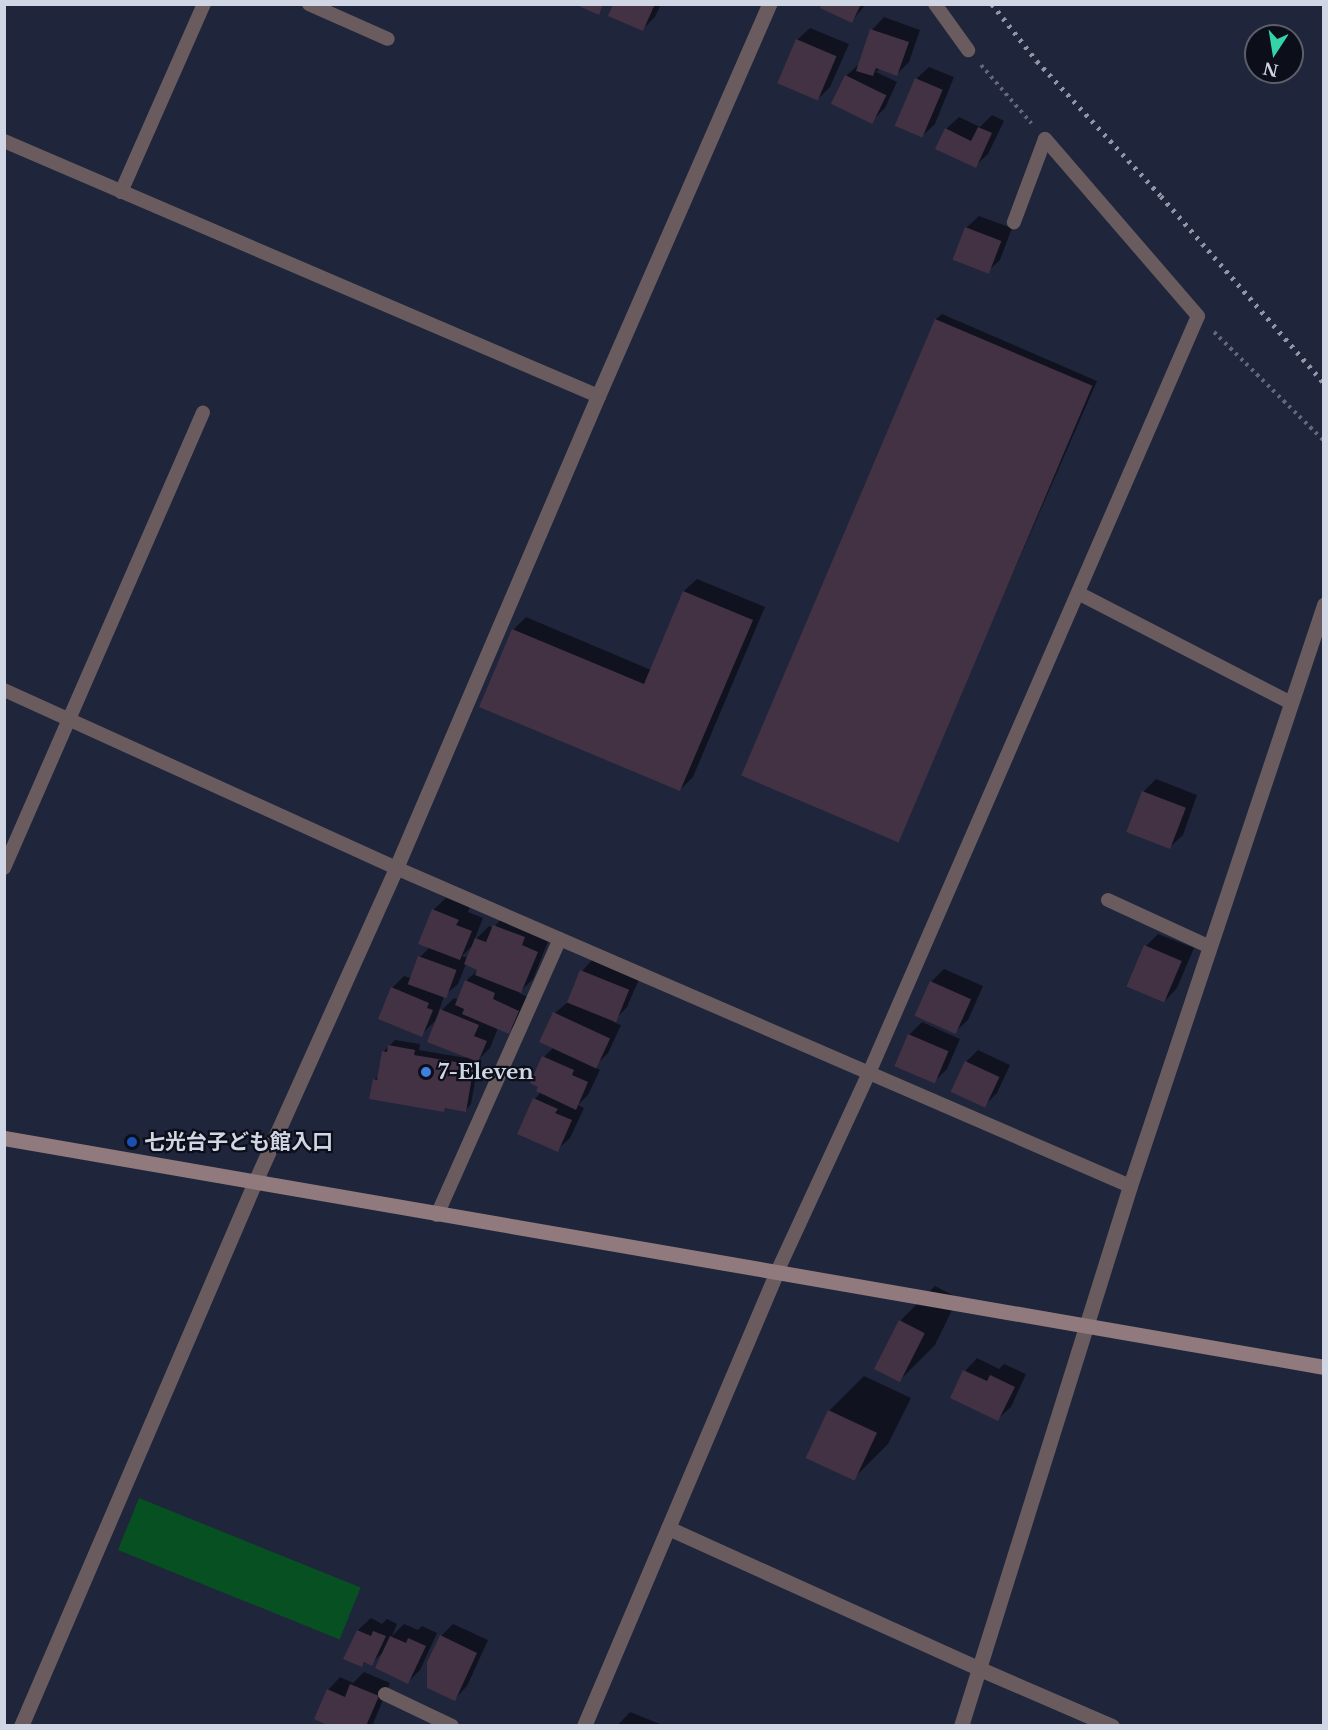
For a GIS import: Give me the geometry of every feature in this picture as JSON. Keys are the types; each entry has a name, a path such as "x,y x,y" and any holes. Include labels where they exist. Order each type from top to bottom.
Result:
{"street":[{"path":"21,1725 255,1182 396,868 769,4"},
{"path":"962,1725 1130,1186 1323,605"},
{"path":"4,1138 1323,1367"},
{"path":"584,1725 777,1272"},
{"path":"668,1528 980,1669 1112,1725"}],"lane":[{"path":"122,192 204,4"},
{"path":"309,4 388,39"},
{"path":"935,4 968,50"},
{"path":"777,1272 869,1073 1198,316 1045,139 1014,222"},
{"path":"4,141 598,396"},
{"path":"4,868 203,413"},
{"path":"1078,593 1291,703"},
{"path":"4,690 396,868 1130,1186"},
{"path":"1108,900 1210,947"},
{"path":"437,1215 560,939"},
{"path":"385,1694 452,1725"}],"path":[{"path":"968,50 1045,139"},
{"path":"1198,316 1323,441"}],"green space":[{"path":"139,1498 361,1588 340,1639 118,1550"}],"building":[{"path":"574,4 603,4 599,15"},
{"path":"613,4 655,4 643,31 608,16"},
{"path":"821,4 861,4 852,23 820,8"},
{"path":"870,29 909,42 897,76 876,68 873,76 856,71"},
{"path":"796,39 837,56 818,100 777,83"},
{"path":"845,75 886,95 872,124 831,104"},
{"path":"915,78 943,90 922,138 895,126"},
{"path":"978,127 992,133 976,168 935,149 945,128 971,141"},
{"path":"965,227 1001,241 989,274 952,260"},
{"path":"935,319 1092,386 899,842 741,776"},
{"path":"683,591 753,620 680,791 479,707 512,629 644,684"},
{"path":"1142,791 1186,808 1170,849 1126,832"},
{"path":"432,909 459,920 456,925 472,931 460,960 418,944"},
{"path":"493,925 525,937 522,945 538,952 521,993 475,975 477,970 464,964 475,938 486,942"},
{"path":"1144,945 1182,961 1164,1002 1126,986"},
{"path":"418,956 457,970 446,998 408,984"},
{"path":"580,970 629,990 616,1022 567,1002"},
{"path":"465,980 495,993 493,999 519,1011 509,1034 462,1014 464,1009 455,1005"},
{"path":"930,981 971,999 956,1034 915,1016"},
{"path":"391,987 429,1003 427,1008 433,1010 422,1037 378,1019"},
{"path":"440,1009 479,1025 474,1036 487,1041 478,1062 427,1042"},
{"path":"553,1012 610,1039 596,1069 539,1042"},
{"path":"908,1034 949,1051 935,1083 894,1066"},
{"name":"7-Eleven","path":"388,1045 415,1050 414,1055 474,1065 466,1112 445,1108 444,1112 369,1099 373,1079 377,1080 382,1051 387,1052"},
{"path":"542,1056 574,1070 572,1075 588,1082 576,1110 536,1091 538,1087 530,1083"},
{"path":"965,1061 999,1077 985,1108 951,1092"},
{"path":"533,1098 558,1109 555,1113 572,1120 558,1152 517,1134"},
{"path":"899,1320 925,1333 900,1382 874,1369"},
{"path":"963,1370 987,1381 990,1375 1015,1387 998,1421 950,1398"},
{"path":"828,1410 877,1433 855,1481 806,1458"},
{"path":"357,1630 371,1636 373,1631 386,1636 372,1666 364,1662 362,1667 343,1659"},
{"path":"440,1635 477,1653 455,1701 427,1688 427,1662"},
{"path":"390,1636 406,1643 408,1638 426,1646 408,1684 375,1668"},
{"path":"350,1684 379,1696 366,1726 329,1726 314,1719 327,1689 345,1697"}],"railway":[{"path":"992,4 1037,61 1161,196 1324,383"}],"place":[{"name":"7-Eleven","path":"426,1072"},
{"name":"七光台子ども館入口","path":"132,1142"}]}
